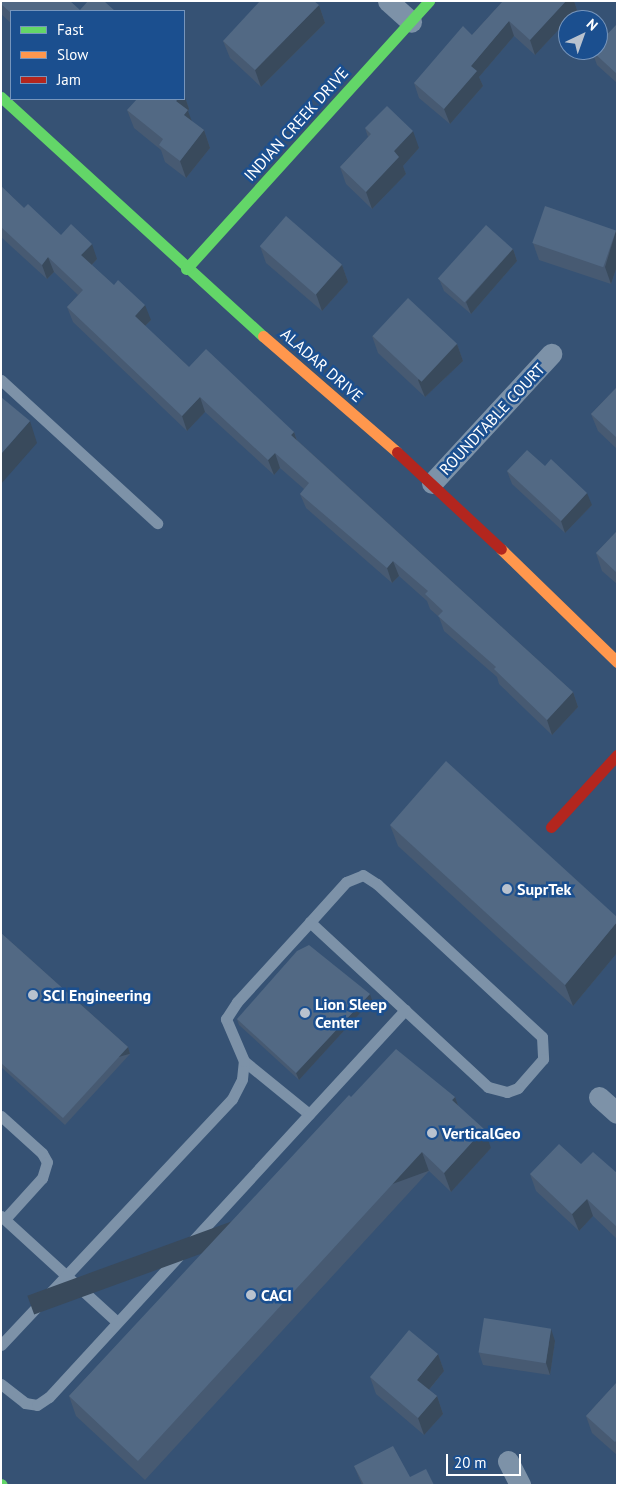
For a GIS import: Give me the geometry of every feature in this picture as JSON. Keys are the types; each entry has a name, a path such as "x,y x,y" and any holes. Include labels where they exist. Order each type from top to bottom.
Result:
{"street":[{"path":"388,1 411,22"},
{"name":"INDIAN CREEK DRIVE","path":"186,269 429,1"},
{"name":"ALADAR DRIVE","path":"1,97 186,269 432,483 617,662"},
{"name":"ROUNDTABLE COURT","path":"432,483 551,354"},
{"path":"551,827 617,755"},
{"path":"599,1097 617,1113"},
{"path":"508,1461 520,1485"}],"lane":[{"path":"1,380 157,524"},
{"path":"309,1114 244,1061 226,1019 237,1002 346,882 363,875 377,884 542,1037 542,1058 518,1088 507,1092 488,1087 310,922"},
{"path":"1,1384 15,1397 36,1405 49,1397 405,1010"},
{"path":"1,1345 232,1099 242,1079 244,1061"},
{"path":"1,1116 42,1153 47,1162 42,1178 3,1218 117,1322"}],"building":[{"path":"1,1 70,1 80,10 10,10 10,12 1,4"},
{"path":"88,1 104,1 114,10 80,10"},
{"path":"260,1 314,1 319,5 255,70 223,41"},
{"path":"503,1 566,1 530,40 509,21 471,66 477,71 444,109 414,83 463,26 472,35"},
{"path":"617,24 617,74 602,60 608,60 608,33"},
{"path":"136,100 177,100 188,110 184,115 204,130 180,161 159,145 163,139 127,110"},
{"path":"387,106 413,131 394,151 399,157 366,192 340,167 371,134 365,128"},
{"path":"1,186 24,208 28,204 61,235 71,224 92,244 81,255 114,285 118,280 145,305 135,316 189,367 206,349 294,432 291,435 573,692 547,720 494,669 496,667 438,616 443,611 425,594 428,591 393,561 387,568 300,494 309,483 275,453 268,460 200,397 182,416 67,307 83,290 48,257 42,265 1,227"},
{"path":"545,206 616,230 603,267 532,243"},
{"path":"286,216 342,265 316,295 260,246"},
{"path":"486,225 513,249 465,303 438,279"},
{"path":"408,298 457,344 422,382 373,336"},
{"path":"617,387 617,438 591,414"},
{"path":"1,397 30,421 1,454"},
{"path":"527,450 545,466 551,459 587,493 561,521 507,471"},
{"path":"617,531 617,573 596,553"},
{"name":"SuprTek","path":"446,761 617,917 617,922 565,985 390,825"},
{"name":"SCI Engineering","path":"1,933 128,1047 63,1118 1,1063"},
{"name":"Lion Sleep Center","path":"309,945 370,994 296,1073 237,1019 297,951"},
{"name":"CACI","path":"396,1049 455,1097 452,1100 484,1129 444,1173 422,1152 138,1461 69,1396 349,1095 351,1097"},
{"path":"559,1144 581,1164 593,1152 617,1173 617,1227 587,1199 572,1214 530,1174"},
{"path":"484,1318 551,1329 546,1363 479,1353"},
{"path":"409,1330 438,1354 417,1380 437,1396 418,1418 370,1377"},
{"path":"617,1382 617,1440 615,1442 586,1416"},
{"path":"393,1446 410,1477 426,1469 434,1485 364,1485 354,1466"}],"traffic: fast":[{"path":"186,269 429,1"},
{"path":"1,97 263,336"}],"traffic: slow":[{"path":"263,336 397,452"},
{"path":"501,549 617,662"}],"traffic: jam":[{"path":"397,452 501,549"},
{"path":"551,827 617,755"}],"place":[{"name":"SuprTek","path":"507,889"},
{"name":"SCI Engineering","path":"33,995"},
{"name":"Lion Sleep Center","path":"305,1013"},
{"name":"VerticalGeo","path":"432,1133"},
{"name":"CACI","path":"251,1295"}]}
